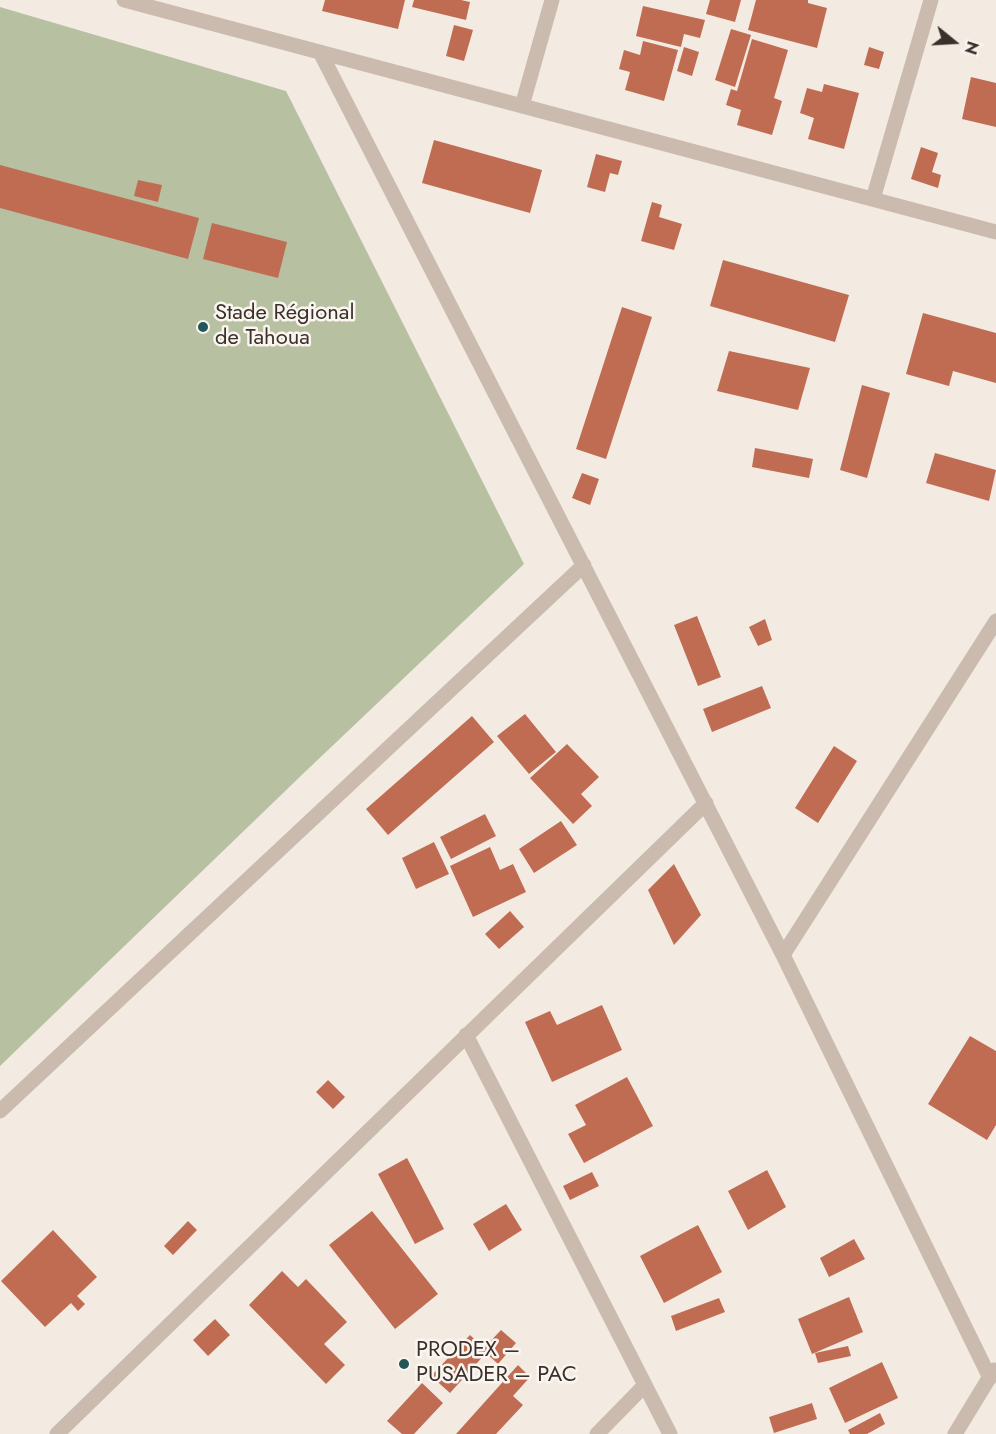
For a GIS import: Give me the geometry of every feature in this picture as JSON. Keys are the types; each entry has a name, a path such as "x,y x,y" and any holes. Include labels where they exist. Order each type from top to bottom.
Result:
{"street":[{"path":"124,0 996,232"},
{"path":"522,106 552,0"},
{"path":"873,199 931,0"},
{"path":"320,52 706,803 993,1373 955,1434"},
{"path":"0,1111 584,565"},
{"path":"783,955 996,621"},
{"path":"57,1434 706,803"},
{"path":"466,1035 670,1434"},
{"path":"597,1434 644,1386"}],"green space":[{"name":"Stade Régional de Tahoua","path":"0,7 286,91 524,564 0,1066"}],"building":[{"path":"325,0 405,0 398,29 322,11"},
{"path":"414,0 470,2 466,20 412,7"},
{"path":"710,0 741,0 735,22 706,14"},
{"path":"756,0 808,0 808,3 827,8 817,48 748,30"},
{"path":"643,6 705,20 700,38 684,34 681,47 636,36"},
{"path":"454,25 473,30 464,61 446,56"},
{"path":"731,29 751,35 735,87 715,80"},
{"path":"752,39 788,50 774,98 782,101 772,135 737,125 741,110 726,105 731,89 737,91"},
{"path":"643,41 678,50 664,101 625,90 630,72 619,69 624,50 640,55"},
{"path":"684,47 699,52 692,76 677,71"},
{"path":"869,47 884,52 879,69 864,65"},
{"path":"971,77 996,83 996,127 962,119"},
{"path":"824,84 859,93 844,149 808,139 814,118 800,113 807,88 822,92"},
{"path":"434,140 542,170 530,213 422,183"},
{"path":"921,147 938,153 932,172 941,175 938,188 911,179"},
{"path":"596,154 622,161 618,175 610,173 605,192 587,187"},
{"path":"0,165 199,218 188,259 0,208"},
{"path":"138,180 162,185 158,202 134,196"},
{"path":"652,202 662,205 659,217 682,224 674,250 641,241"},
{"path":"212,223 287,242 278,278 203,259"},
{"path":"723,260 849,295 835,342 710,306"},
{"path":"622,307 652,317 606,459 576,449"},
{"path":"923,313 996,333 996,383 953,371 949,386 906,374"},
{"path":"729,351 810,368 798,410 717,391"},
{"path":"862,385 890,393 867,478 840,470"},
{"path":"755,448 813,459 809,478 752,467"},
{"path":"935,453 996,470 989,501 926,483"},
{"path":"582,473 599,479 590,505 572,498"},
{"path":"697,616 721,677 698,686 674,625"},
{"path":"765,619 772,640 758,646 749,627"},
{"path":"762,686 771,708 712,732 703,709"},
{"path":"525,714 556,752 529,774 497,736"},
{"path":"472,716 494,742 388,835 366,809"},
{"path":"567,744 599,777 581,794 592,806 573,824 530,778"},
{"path":"834,746 857,761 818,823 795,808"},
{"path":"485,814 496,836 451,859 440,837"},
{"path":"561,821 577,845 534,873 519,849"},
{"path":"434,842 449,874 416,889 402,858"},
{"path":"490,847 500,870 513,864 526,892 473,917 450,866"},
{"path":"674,864 701,915 674,945 648,890"},
{"path":"510,911 524,927 499,949 485,934"},
{"path":"602,1005 622,1050 552,1082 525,1022 550,1011 557,1025"},
{"path":"970,1036 996,1051 996,1125 987,1140 928,1104"},
{"path":"627,1077 653,1126 584,1163 568,1134 586,1125 575,1105"},
{"path":"328,1080 345,1097 333,1109 316,1092"},
{"path":"407,1158 444,1229 415,1244 378,1174"},
{"path":"767,1170 786,1207 748,1230 728,1191"},
{"path":"592,1172 599,1186 570,1200 563,1186"},
{"path":"506,1204 522,1230 489,1251 473,1224"},
{"path":"372,1211 438,1294 395,1329 329,1245"},
{"path":"188,1221 197,1230 173,1255 164,1246"},
{"path":"698,1225 722,1272 664,1303 640,1256"},
{"path":"53,1230 97,1277 77,1296 85,1304 78,1311 71,1303 45,1327 1,1281"},
{"path":"854,1239 865,1259 829,1277 820,1258"},
{"path":"282,1271 298,1287 306,1279 347,1322 324,1344 345,1365 326,1384 249,1305"},
{"path":"849,1297 863,1332 812,1354 798,1319"},
{"path":"719,1298 725,1312 676,1331 671,1316"},
{"path":"215,1319 230,1335 208,1356 193,1340"},
{"path":"501,1330 516,1343 498,1364 486,1353 450,1393 431,1376 470,1335 484,1348"},
{"path":"848,1346 851,1356 818,1363 815,1353"},
{"path":"882,1362 898,1398 845,1423 829,1388"},
{"path":"518,1365 530,1377 513,1396 523,1405 496,1434 456,1434"},
{"path":"422,1383 443,1403 414,1434 402,1434 387,1421"},
{"path":"812,1403 817,1419 774,1433 769,1417"},
{"path":"880,1413 885,1424 867,1434 850,1434 848,1430"}],"place":[{"name":"Stade Régional de Tahoua","path":"203,327"},
{"name":"PRODEX – PUSADER – PAC","path":"404,1364"}]}
